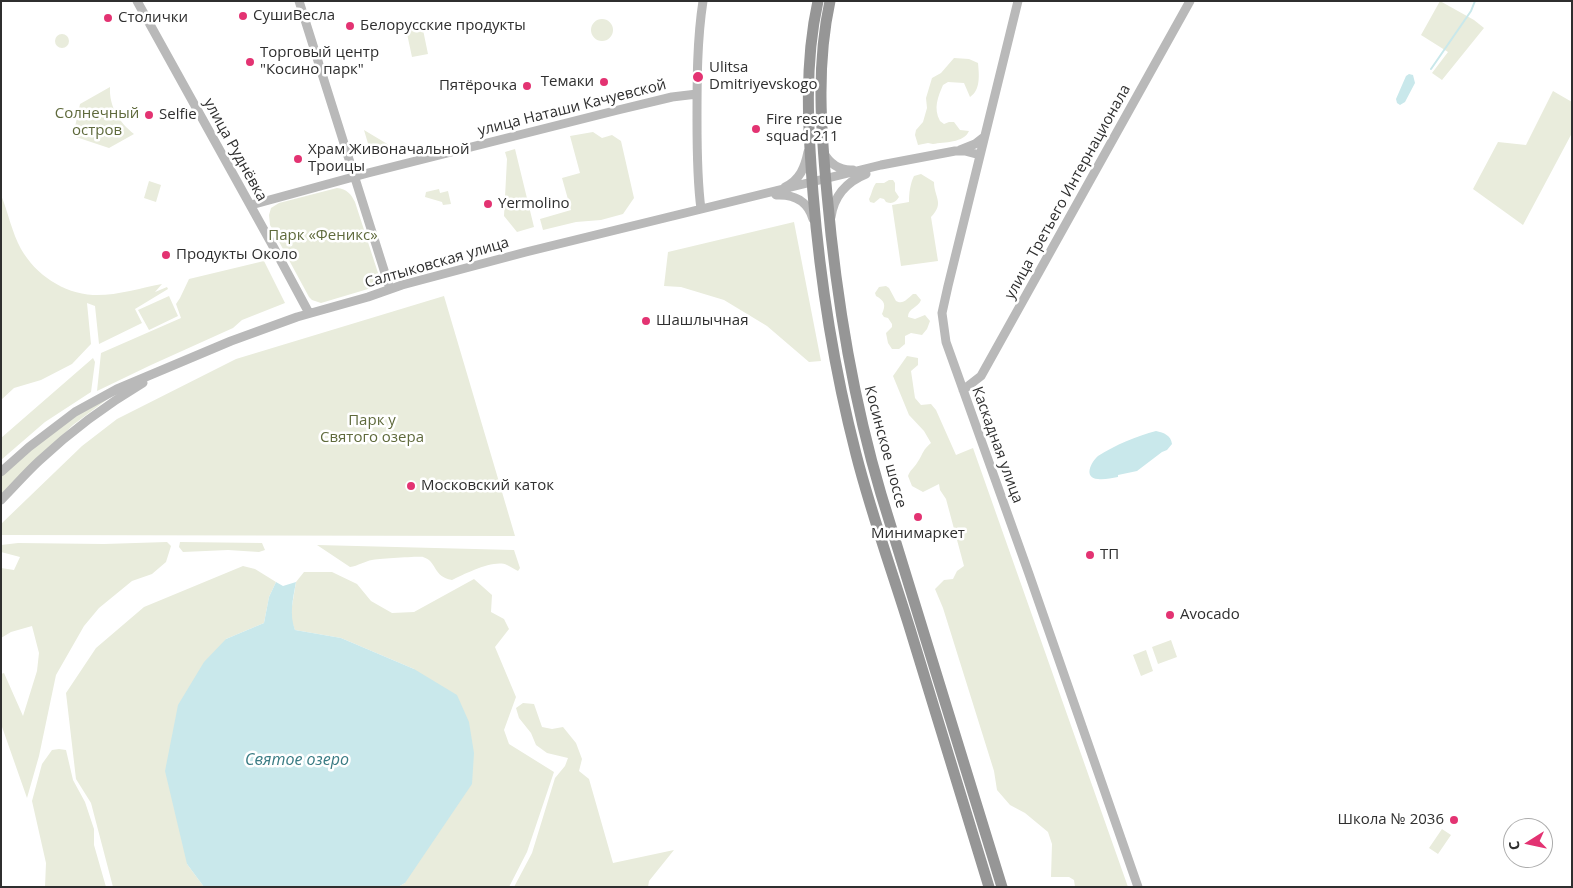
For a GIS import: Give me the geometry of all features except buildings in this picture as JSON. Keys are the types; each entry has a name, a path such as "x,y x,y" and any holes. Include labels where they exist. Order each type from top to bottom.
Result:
{"highway":[{"name":"Косинское шоссе","path":"818,1 809,58 808,100 812,185 816,234 837,367 856,455 989,887"},
{"name":"Косинское шоссе","path":"830,1 823,36 821,61 823,152 830,233 848,359 869,454 1002,887"}],"street":[{"name":"улица Руднёвка","path":"137,1 309,313"},
{"path":"299,1 390,289"},
{"path":"701,209 698,184 697,94 703,1"},
{"name":"Каскадная улица","path":"1018,1 942,313 946,342 1138,887"},
{"name":"улица Третьего Интернационала","path":"963,390 981,376 1190,1"},
{"name":"улица Наташи Качуевской","path":"250,205 663,99 697,94"},
{"path":"955,151 970,146 984,137"},
{"path":"775,193 788,185 801,173 810,139"},
{"path":"955,151 971,161 975,174"},
{"name":"Салтыковская улица","path":"1,472 75,412 117,389 239,338 309,313 526,252 721,204 826,182 891,163 907,162 955,151 980,154"},
{"path":"823,152 832,163 841,169 871,170"},
{"path":"830,233 831,215 836,198 846,185 871,170"},
{"path":"775,193 785,194 803,201 811,211 816,234"},
{"name":"Салтыковская улица","path":"1,500 39,461 89,420 123,395 166,368"}],"green space":[{"path":"1440,1 1474,20 1484,28 1442,80 1432,73 1448,52 1421,35"},
{"path":"602,19 610,22 613,30 610,38 602,41 594,38 591,30 594,22"},
{"path":"422,25 428,54 412,57 406,29"},
{"path":"59,34 65,34 69,41 65,48 59,48 55,44 55,38"},
{"path":"954,58 969,59 978,63 978,86 970,97 964,83 948,82 943,85 938,98 937,112 940,121 944,124 954,122 960,130 969,131 963,138 958,140 918,145 915,135 916,130 923,122 927,108 926,98 932,78 941,73"},
{"name":"Солнечный остров","path":"110,87 111,101 116,114 134,134 109,148 73,136 80,104"},
{"path":"1553,91 1572,102 1572,133 1523,225 1473,189 1498,142 1526,145"},
{"path":"364,130 399,151 372,157"},
{"path":"593,132 602,138 612,135 621,141 634,198 623,214 601,220 576,222 543,230 540,219 571,210 562,178 580,173 570,136"},
{"path":"515,149 534,227 517,232 504,216 507,159 505,152"},
{"path":"921,174 934,182 938,200 937,208 931,217 938,261 901,266 892,205 909,202 914,176"},
{"path":"893,180 895,183 898,199 892,203 880,198 874,203 870,202 869,199 876,183 884,183"},
{"path":"149,181 161,185 156,202 144,198"},
{"name":"Парк «Феникс»","path":"337,188 348,192 355,202 378,273 378,280 368,289 321,303 309,297 270,225 269,215 271,208 279,203"},
{"path":"439,189 440,193 448,191 451,204 443,205 442,202 425,197 426,192"},
{"path":"1,195 21,249 34,267 51,281 71,291 93,295 119,293 162,284 155,292 167,287 168,289 135,309 142,323 99,344 95,306 87,303 91,344 72,364 41,380 14,388 1,400"},
{"path":"794,222 821,361 809,362 767,326 724,300 681,287 664,286 668,252"},
{"path":"264,261 285,303 242,320 233,328 97,391 101,353 181,318 176,304 189,279"},
{"path":"886,286 898,302 903,302 913,294 916,294 921,300 908,314 908,317 915,319 925,315 930,321 922,335 911,333 905,336 905,344 899,349 892,349 888,343 886,333 892,327 892,324 882,314 884,304 875,293 879,287"},
{"path":"169,296 178,316 149,330 138,310"},
{"name":"Парк у Святого озера","path":"444,296 515,536 1,535 1,524 82,446 117,419 236,359"},
{"path":"907,356 918,358 918,365 911,371 915,398 921,405 931,404 936,410 956,455 973,448 1128,887 1075,887 1074,880 1069,877 1051,877 1052,844 1048,832 1025,813 1010,805 997,790 994,771 943,608 935,589 944,580 953,579 957,571 964,566 946,499 940,490 939,484 923,492 912,486 908,476 931,443 924,431 909,415 893,376"},
{"path":"93,358 95,362 91,392 45,422 1,460 1,438"},
{"path":"113,395 73,425 1,494 1,475 74,415"},
{"path":"167,542 171,546 166,562 152,574 132,581 99,608 84,626 56,675 39,756 27,798 1,724 1,674 4,673 23,716 37,671 39,653 32,626 11,632 1,638 1,568 14,570 20,557 1,552 1,545 18,543 104,544"},
{"path":"180,542 262,543 265,550 259,552 228,550 183,552 179,547"},
{"path":"317,545 514,550 520,568 518,571 507,565 495,564 479,568 452,580 441,576 431,562 423,557 372,560 350,567"},
{"path":"243,566 255,569 276,582 269,597 264,623 226,639 187,864 204,887 113,887 91,803 76,779 66,693 96,648 144,607"},
{"path":"304,572 332,572 357,584 371,601 392,613 414,612 474,579 492,595 491,612 504,619 509,629 495,647 516,697 504,730 509,744 554,772 527,852 509,887 398,887 405,883 414,669 341,638 295,630 291,612 296,582"},
{"path":"1171,640 1177,657 1158,664 1152,647"},
{"path":"1146,650 1153,671 1141,676 1133,655"},
{"path":"523,703 534,704 542,727 552,729 563,727 576,743 582,759 579,771 589,779 613,863 674,850 649,881 648,887 514,887 532,853 555,778 565,766 568,758 547,753 536,745 531,733 519,718 516,708"},
{"path":"52,750 66,750 73,780 85,802 94,829 94,845 106,887 45,887 46,863 32,801 42,764"},
{"path":"1442,829 1451,835 1438,854 1429,848"}],"water":[{"path":"1409,74 1413,75 1415,83 1405,102 1400,105 1396,99 1406,76"},
{"path":"1156,431 1169,436 1172,444 1167,450 1137,471 1105,479 1093,478 1091,476 1091,466 1098,456 1126,441"},
{"name":"Святое озеро","path":"276,582 283,586 296,582 292,612 295,630 341,638 414,669 457,695 469,722 474,753 472,784 405,883 398,887 204,887 187,864 165,771 178,705 204,662 226,639 264,623 269,597"}],"waterway":[{"path":"1431,69 1471,11 1475,1"}],"place":[{"name":"СушиВесла","path":"243,16"},
{"name":"Столички","path":"108,18"},
{"name":"Белорусские продукты","path":"350,26"},
{"name":"Торговый центр \"Косино парк\"","path":"250,62"},
{"name":"Ulitsa Dmitriyevskogo","path":"698,77"},
{"name":"Темаки","path":"604,82"},
{"name":"Пятёрочка","path":"527,86"},
{"name":"Selfie","path":"149,115"},
{"name":"Fire rescue squad 211","path":"756,129"},
{"name":"Храм Живоначальной Троицы","path":"298,159"},
{"name":"Yermolino","path":"488,204"},
{"name":"Продукты Около","path":"166,255"},
{"name":"Шашлычная","path":"646,321"},
{"name":"Московский каток","path":"411,486"},
{"name":"Минимаркет","path":"918,517"},
{"name":"ТП","path":"1090,555"},
{"name":"Avocado","path":"1170,615"},
{"name":"Школа № 2036","path":"1454,820"}]}
